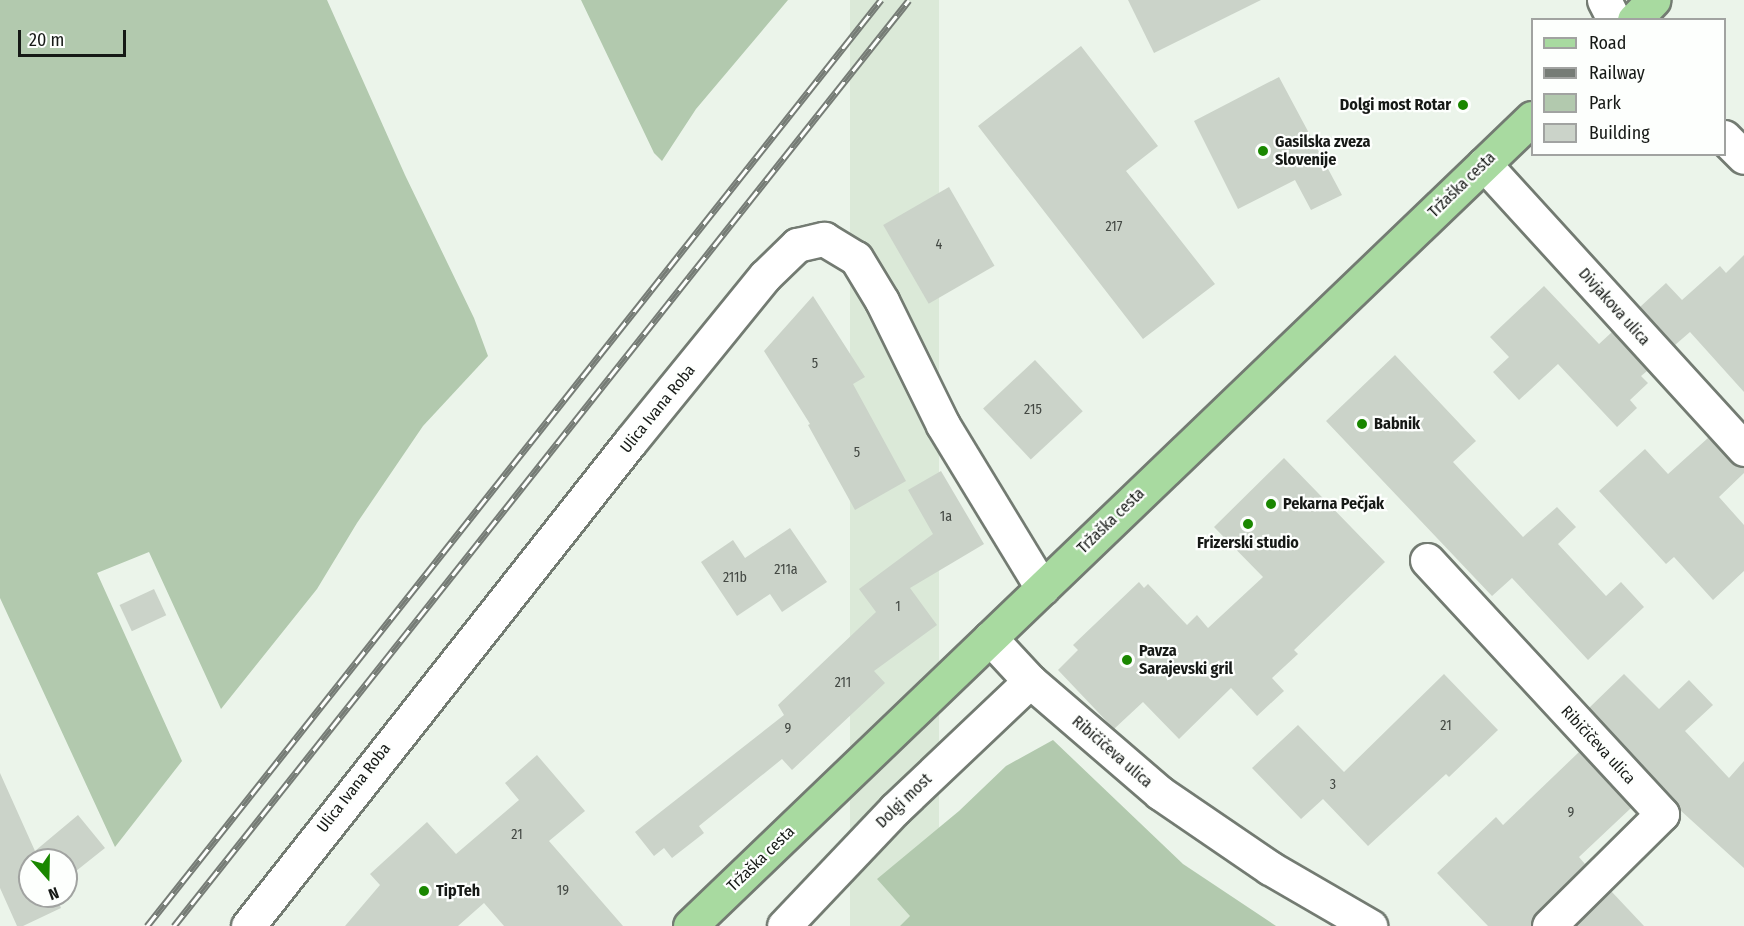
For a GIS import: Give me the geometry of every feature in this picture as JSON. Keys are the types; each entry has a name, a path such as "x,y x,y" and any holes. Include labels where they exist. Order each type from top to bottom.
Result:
{"main road":[{"path":"1636,18 1653,0"},
{"name":"Tržaška cesta","path":"690,926 1531,120"}],"street":[{"path":"1604,0 1613,18"},
{"path":"1726,138 1744,157"},
{"name":"Divjakova ulica","path":"1484,164 1744,449"},
{"name":"Ulica Ivana Roba","path":"248,926 474,636 630,442 765,276 797,245 824,238 856,258 882,301 943,425 1042,588"},
{"name":"Ribičičeva ulica","path":"1427,560 1662,814 1549,926"},
{"name":"Ribičičeva ulica","path":"990,638 1030,681 1160,793 1270,868 1370,926"},
{"name":"Dolgi most","path":"784,926 895,809 1030,681"}],"shaded area":[{"path":"850,0 939,0 939,926 850,926"}],"green space":[{"path":"0,0 327,0 405,175 474,318 488,356 423,426 357,523 317,589 221,709 149,552 97,573 182,761 115,847 0,598"},
{"path":"581,0 788,0 696,109 662,161 654,153"},
{"path":"1053,740 1183,864 1276,926 900,926 910,916 877,879 959,811 1006,766"}],"building":[{"path":"1128,0 1261,0 1154,53"},
{"path":"1081,46 1158,146 1126,171 1215,284 1143,339 978,126"},
{"name":"Gasilska zveza Slovenije","path":"1279,77 1342,195 1311,210 1295,180 1238,209 1194,121"},
{"path":"949,187 994,266 929,304 883,225"},
{"path":"1744,255 1744,392 1690,332 1675,345 1640,307 1666,283 1682,300 1720,266 1726,273"},
{"path":"1544,286 1599,344 1612,332 1647,371 1641,376 1648,383 1630,400 1637,408 1617,427 1558,364 1519,400 1493,372 1509,357 1490,337"},
{"path":"813,296 865,377 853,384 906,481 855,510 808,425 810,424 764,351"},
{"path":"1395,355 1476,441 1453,462 1523,537 1557,507 1576,527 1558,544 1606,596 1621,582 1644,607 1588,660 1512,578 1492,596 1326,421"},
{"path":"1035,360 1083,411 1031,460 983,408"},
{"path":"1708,438 1731,462 1744,467 1744,473 1719,497 1744,525 1744,571 1713,600 1674,557 1666,564 1599,491 1645,449 1668,474"},
{"path":"1284,458 1385,562 1294,650 1298,654 1272,678 1284,691 1257,716 1231,688 1179,739 1143,702 1114,729 1058,670 1078,650 1073,645 1139,582 1144,588 1148,584 1187,625 1197,615 1208,628 1263,577 1214,527"},
{"path":"941,471 984,544 910,588 937,625 874,671 885,683 792,770 782,759 699,826 704,833 672,858 664,848 654,856 635,832 784,715 778,705 876,612 859,589 933,534 908,490"},
{"path":"790,528 827,582 782,612 770,594 737,616 701,562 733,540 745,558"},
{"path":"154,589 166,615 132,631 120,605"},
{"path":"1444,674 1498,730 1449,777 1446,774 1368,846 1323,799 1301,819 1252,768 1298,725 1344,772"},
{"path":"1624,674 1659,709 1689,680 1713,705 1685,731 1729,778 1744,761 1744,868 1680,810 1676,801 1589,708"},
{"path":"1579,752 1631,808 1579,857 1585,864 1536,913 1531,926 1488,926 1437,873 1496,817 1503,825"},
{"path":"537,755 585,811 549,841 623,926 504,926 484,903 458,926 345,926 380,885 370,874 427,822 456,854 519,800 505,783"},
{"path":"0,773 34,848 18,848 18,908 61,908 23,926 17,926 0,888"},
{"path":"78,815 105,848 78,869 78,848 39,848"},
{"path":"1611,891 1644,926 1576,926"}],"railway":[{"path":"147,926 881,0"},
{"path":"174,926 909,0"}],"place":[{"name":"Dolgi most Rotar","path":"1463,105"},
{"name":"Gasilska zveza Slovenije","path":"1263,151"},
{"name":"Babnik","path":"1362,424"},
{"name":"Pekarna Pečjak","path":"1271,504"},
{"name":"Frizerski studio","path":"1248,524"},
{"name":"Pavza Sarajevski gril","path":"1127,660"},
{"name":"TipTeh","path":"424,891"}]}
